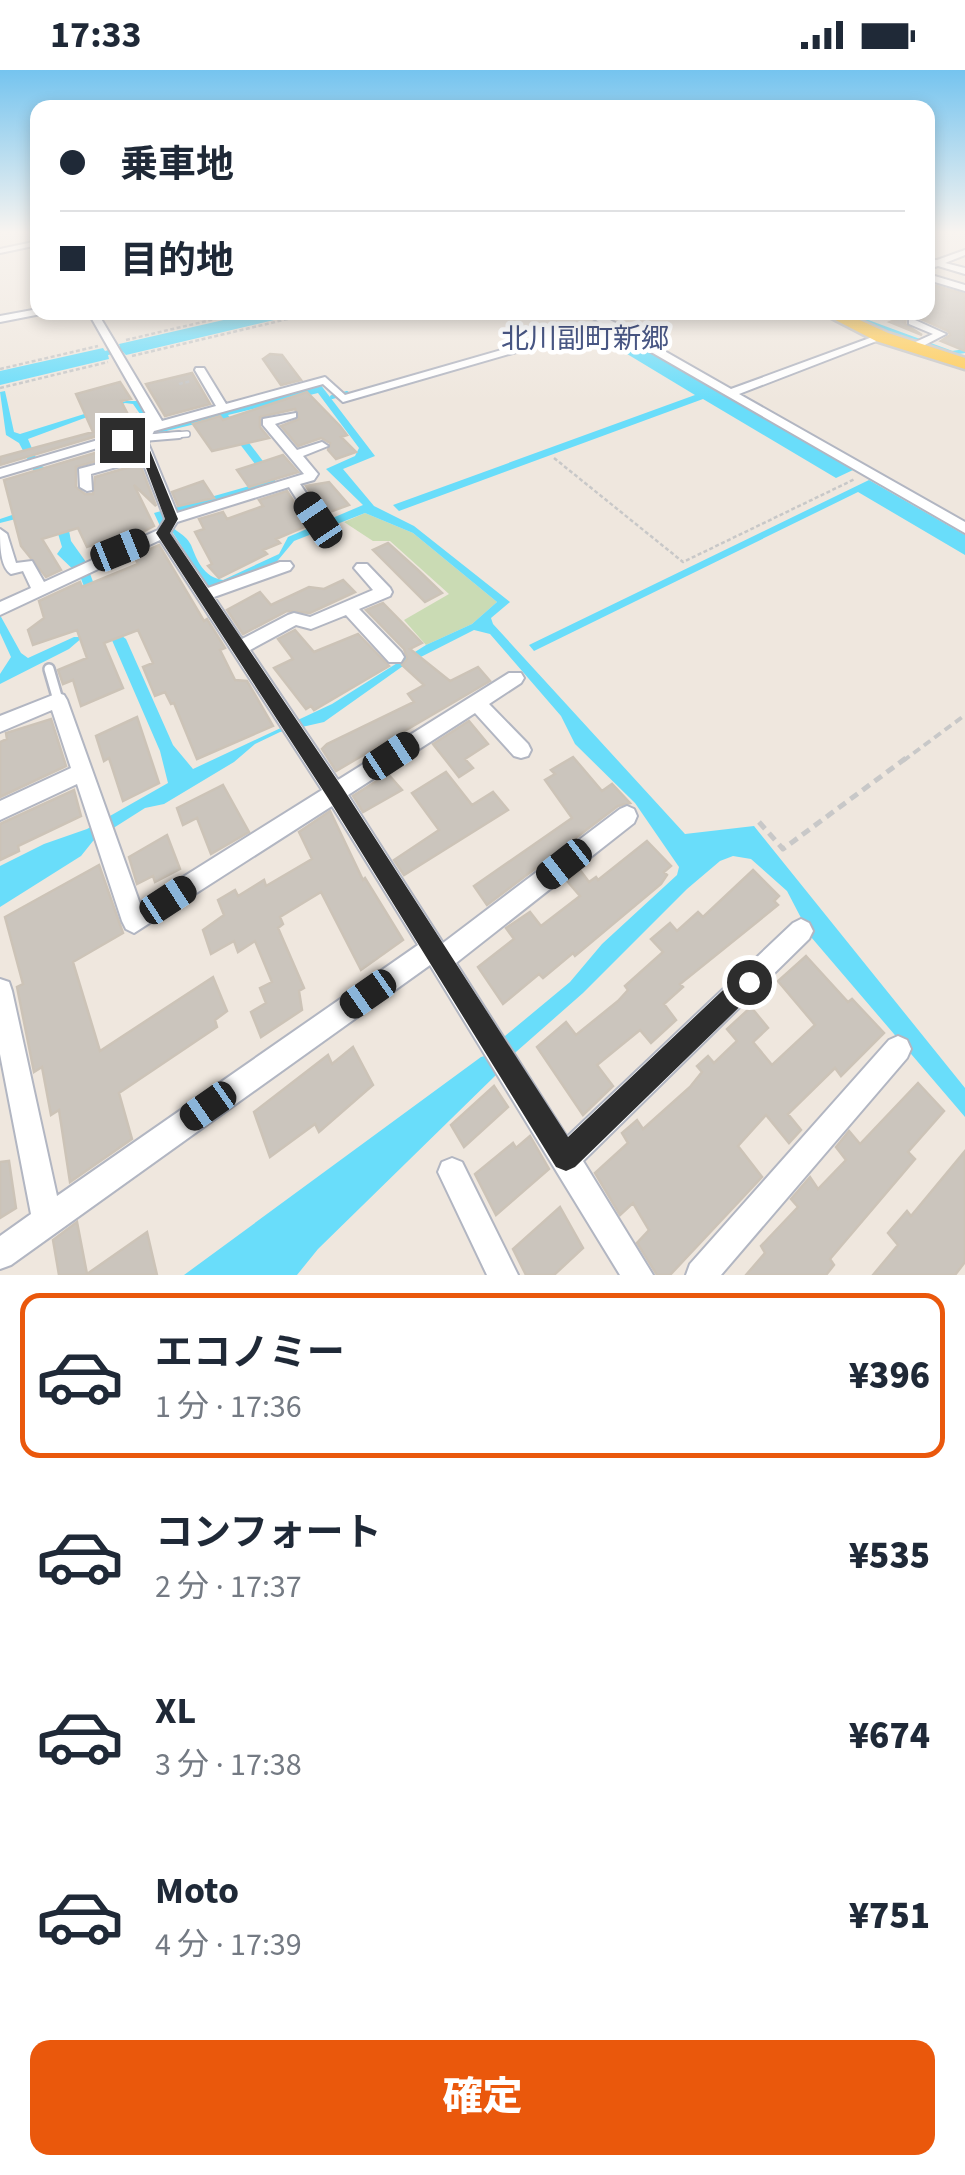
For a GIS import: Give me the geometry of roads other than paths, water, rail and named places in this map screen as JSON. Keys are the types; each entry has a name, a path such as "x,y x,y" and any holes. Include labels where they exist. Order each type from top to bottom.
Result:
{"main road":[{"path":"846,320 965,364"}],"street":[{"path":"0,319 30,313"},
{"path":"96,320 149,430 147,454 168,522 204,596 335,792 638,1275"},
{"path":"0,473 325,380 340,395 591,320"},
{"path":"602,320 965,528"},
{"path":"912,322 941,334 919,344"},
{"path":"730,393 882,336"},
{"path":"200,370 223,408"},
{"path":"0,609 168,522 311,474 267,422 292,415"},
{"path":"294,454 322,446"},
{"path":"87,486 84,472 147,454"},
{"path":"292,482 318,520"},
{"path":"0,534 11,569 27,565 40,590"},
{"path":"204,596 285,566"},
{"path":"238,649 294,619 311,623 384,592 362,568"},
{"path":"348,607 395,657"},
{"path":"0,724 58,700 134,922 515,678"},
{"path":"476,702 522,750"},
{"path":"0,811 82,772"},
{"path":"0,1254 436,954 627,816"},
{"path":"566,1158 801,931"},
{"path":"0,991 47,1219"},
{"path":"701,1275 898,1049"},
{"path":"452,1172 503,1275"}],"lane":[{"path":"136,417 149,430 187,434"},
{"path":"49,669 58,700"}],"water":[{"path":"224,320 274,320 126,355 108,355 109,359 0,385 0,371 103,348 105,351 120,347 119,344"},
{"path":"605,326 853,470 836,478 703,399 399,511 393,505 695,395 589,331"},
{"path":"320,384 375,456 343,469 374,506 414,526 510,602 491,618 493,624 685,834 754,826 965,1088 965,1117 811,937 787,891 751,859 733,856 720,861 687,889 583,993 500,1066 496,1075 318,1249 297,1275 184,1275 481,1057 492,1054 505,1036 570,982 602,944 677,875 679,867 635,803 575,744 561,716 490,634 474,630 403,666 324,722 280,732 255,744 234,762 164,804 145,808 93,841 81,856 0,907 0,866 44,844 87,829 168,783 160,751 111,638 100,628 80,576 57,554 62,547 51,510 0,523 0,519 18,513 37,477 19,443 6,435 0,392 5,391 14,432 20,434 126,401 138,401 157,430","holes":["318,393 359,448 355,456 326,469 363,505 288,537 279,554 223,580 210,575 188,541 164,515 275,484 275,477 228,415","125,403 133,404 154,434 220,418 265,477 253,485 154,513 160,526 173,533 207,586 228,583 274,565 294,541 365,513 413,533 497,602 472,624 426,645 332,704 193,769 173,745 126,639 110,627 89,571 80,567 86,562 71,541 66,515 50,496 44,467 39,465 28,439"]},
{"path":"869,480 965,535 965,555 858,492 534,651 529,645"},
{"path":"0,615 21,653 28,658 74,637 83,637 69,649 0,684 0,674 11,657 0,633"}],"waterway":[{"path":"862,320 872,324"},
{"path":"865,321 952,353 965,351"},
{"path":"332,397 347,393"}],"district":[{"name":"北川副町新郷","path":"585,338"}]}
